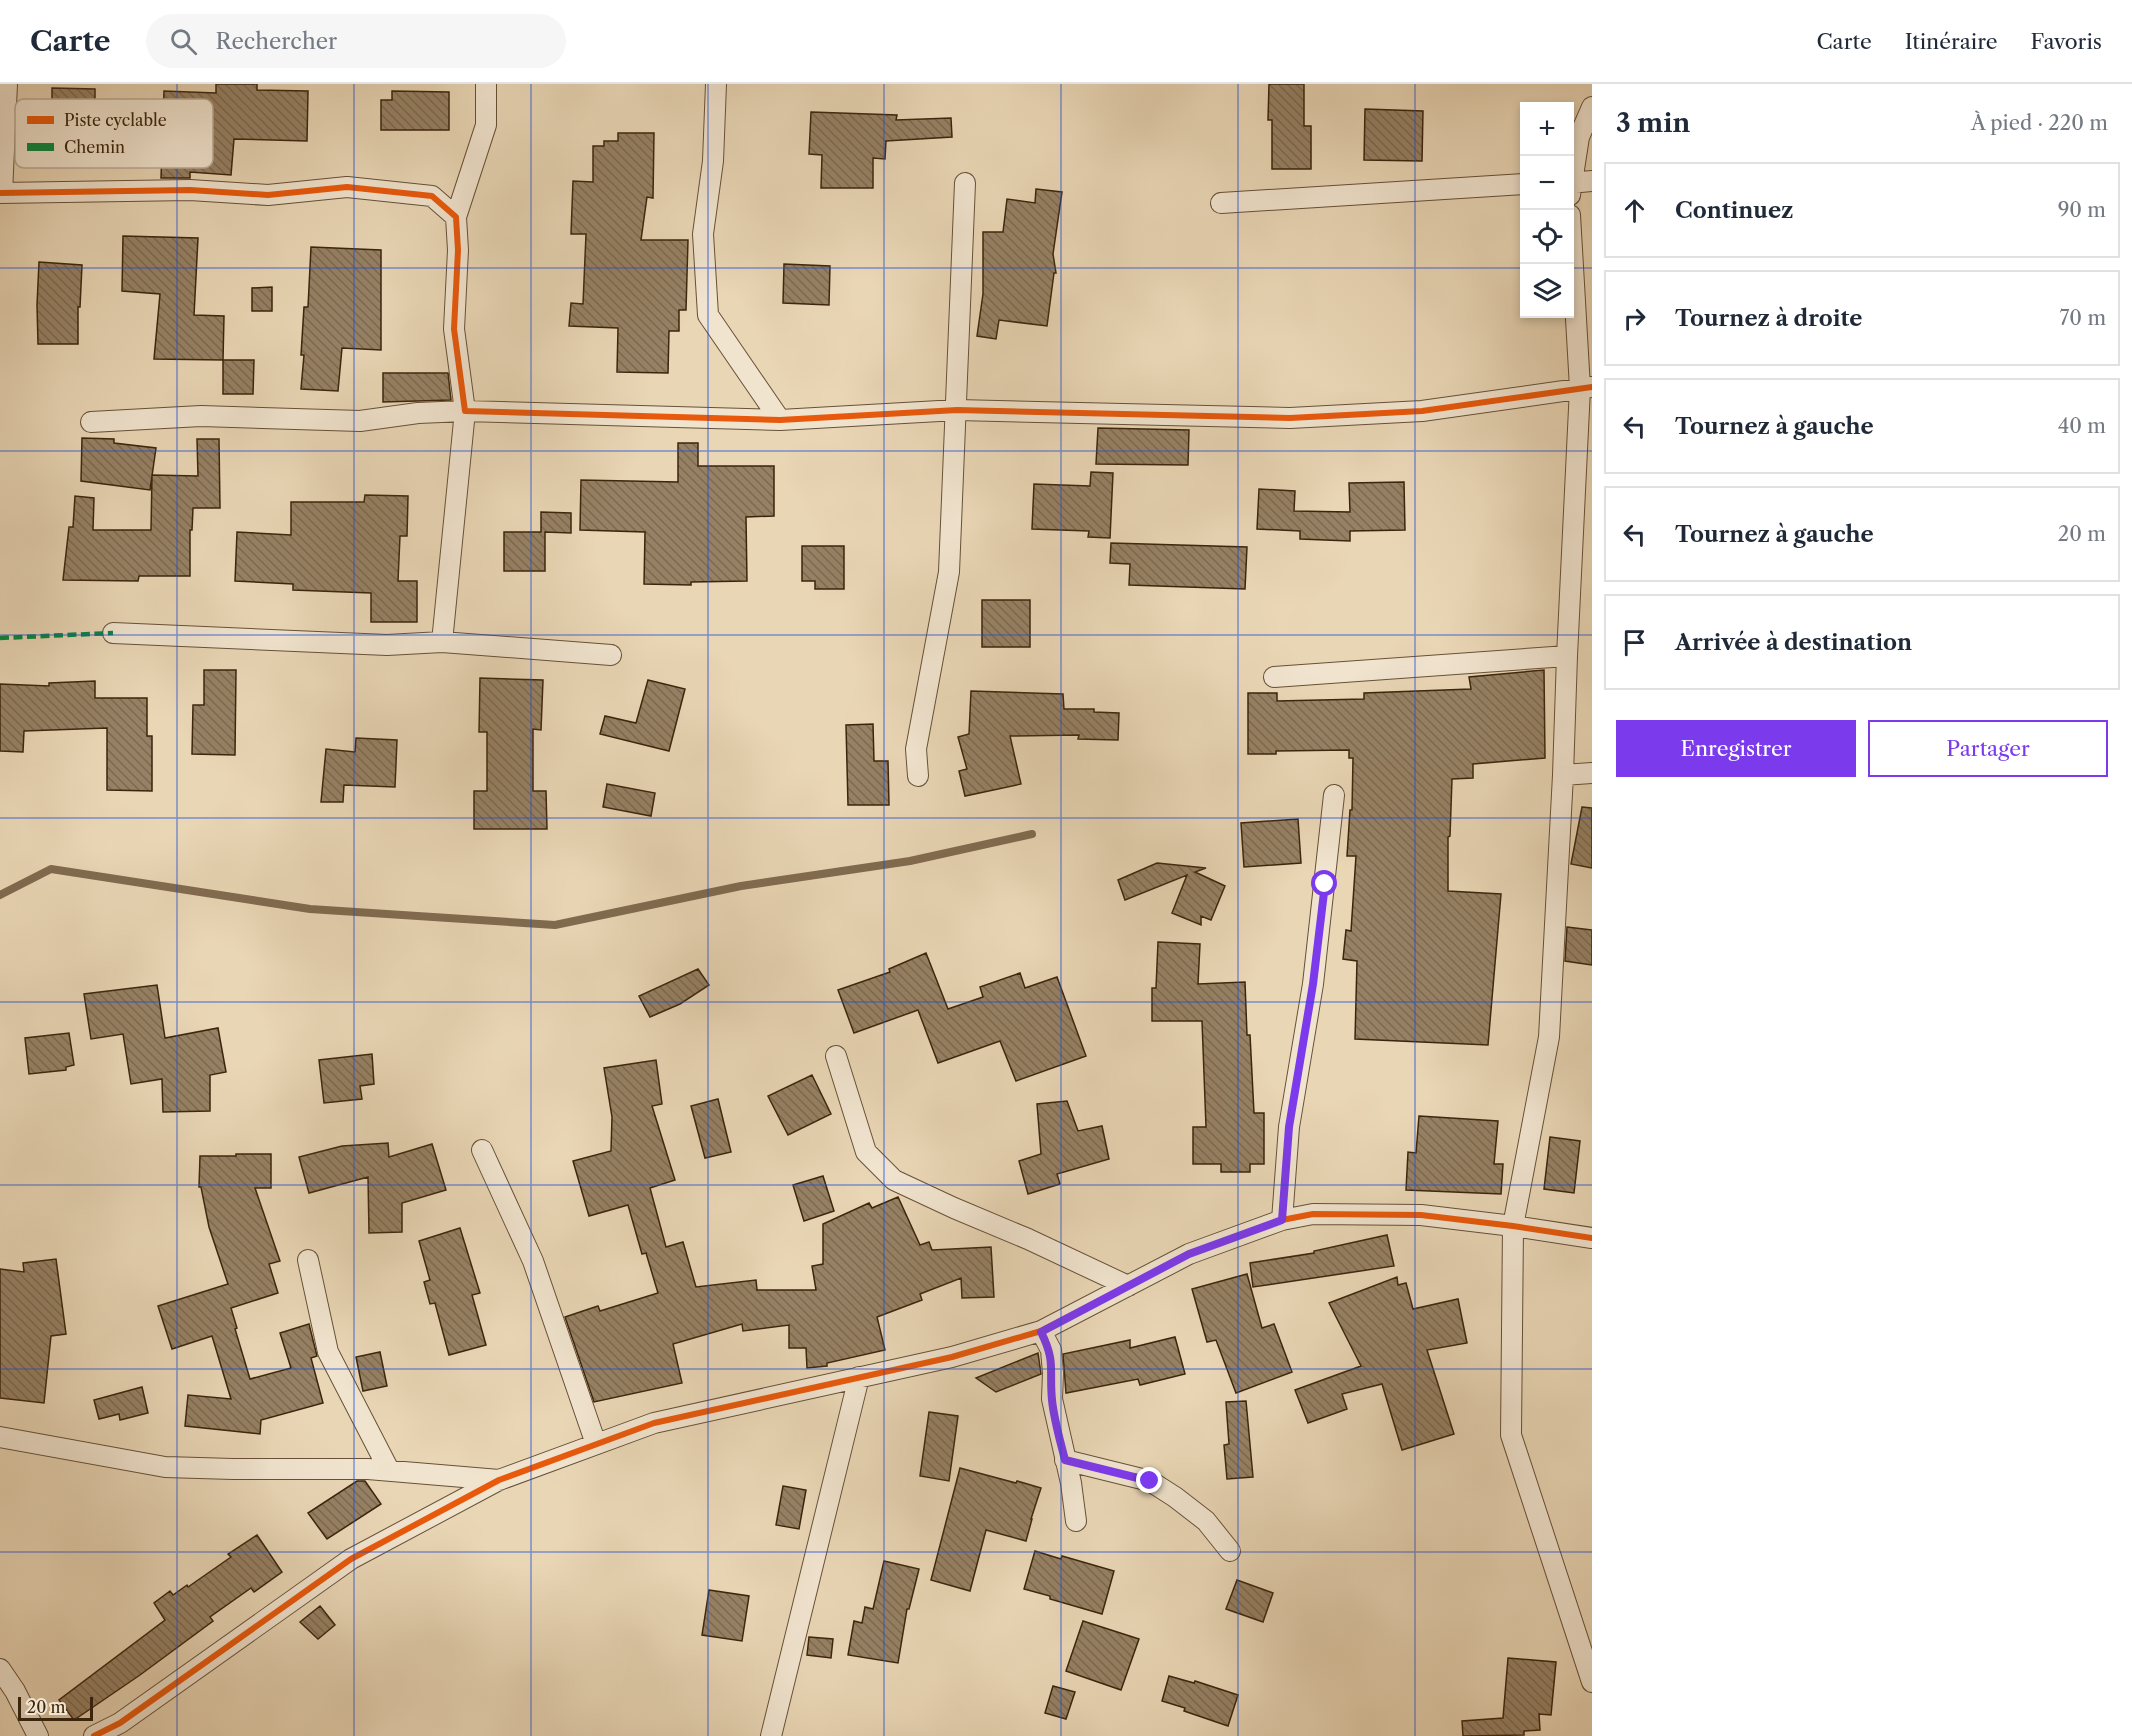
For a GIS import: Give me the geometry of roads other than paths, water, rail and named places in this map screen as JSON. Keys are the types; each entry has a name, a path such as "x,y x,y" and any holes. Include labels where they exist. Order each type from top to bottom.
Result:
{"street":[{"path":"7,84 1,193 190,190 268,195 347,187 432,196 456,218"},
{"path":"442,642 465,411 454,329 458,250 456,218 486,126 486,84"},
{"path":"716,84 713,161 703,234 708,315 780,420"},
{"path":"1574,165 1579,137 1592,107"},
{"path":"1574,186 1592,181"},
{"path":"918,776 916,749 949,572 965,183"},
{"path":"1221,203 1520,184"},
{"path":"1574,264 1586,387 1566,656 1563,775 1548,1038 1513,1226 1511,1435 1592,1682"},
{"path":"91,422 201,416 360,421 418,413 465,411 780,420 957,410 1290,418 1422,411 1586,387"},
{"path":"113,633 387,645 442,642 611,655"},
{"path":"1274,676 1566,656"},
{"path":"1563,775 1592,773"},
{"path":"1282,1220 1289,1127 1313,984 1334,795"},
{"path":"836,1056 866,1152 894,1180 1128,1286"},
{"path":"482,1150 533,1261 596,1444"},
{"path":"94,1736 120,1723 351,1559 499,1480 654,1423 952,1357 1041,1332 1189,1254 1282,1220 1313,1214 1421,1215 1592,1238"},
{"path":"308,1260 328,1352 389,1470"},
{"path":"1041,1332 1050,1350 1053,1373 1052,1399 1071,1484 1076,1521"},
{"path":"771,1736 859,1377"},
{"path":"0,1437 165,1467 389,1470 499,1480"},
{"path":"1065,1460 1150,1481 1206,1521 1230,1551"},
{"path":"0,1669 15,1691 38,1736"}],"waterway":[{"path":"0,895 51,869 310,909 555,925 741,886 910,861 1032,834"}]}
